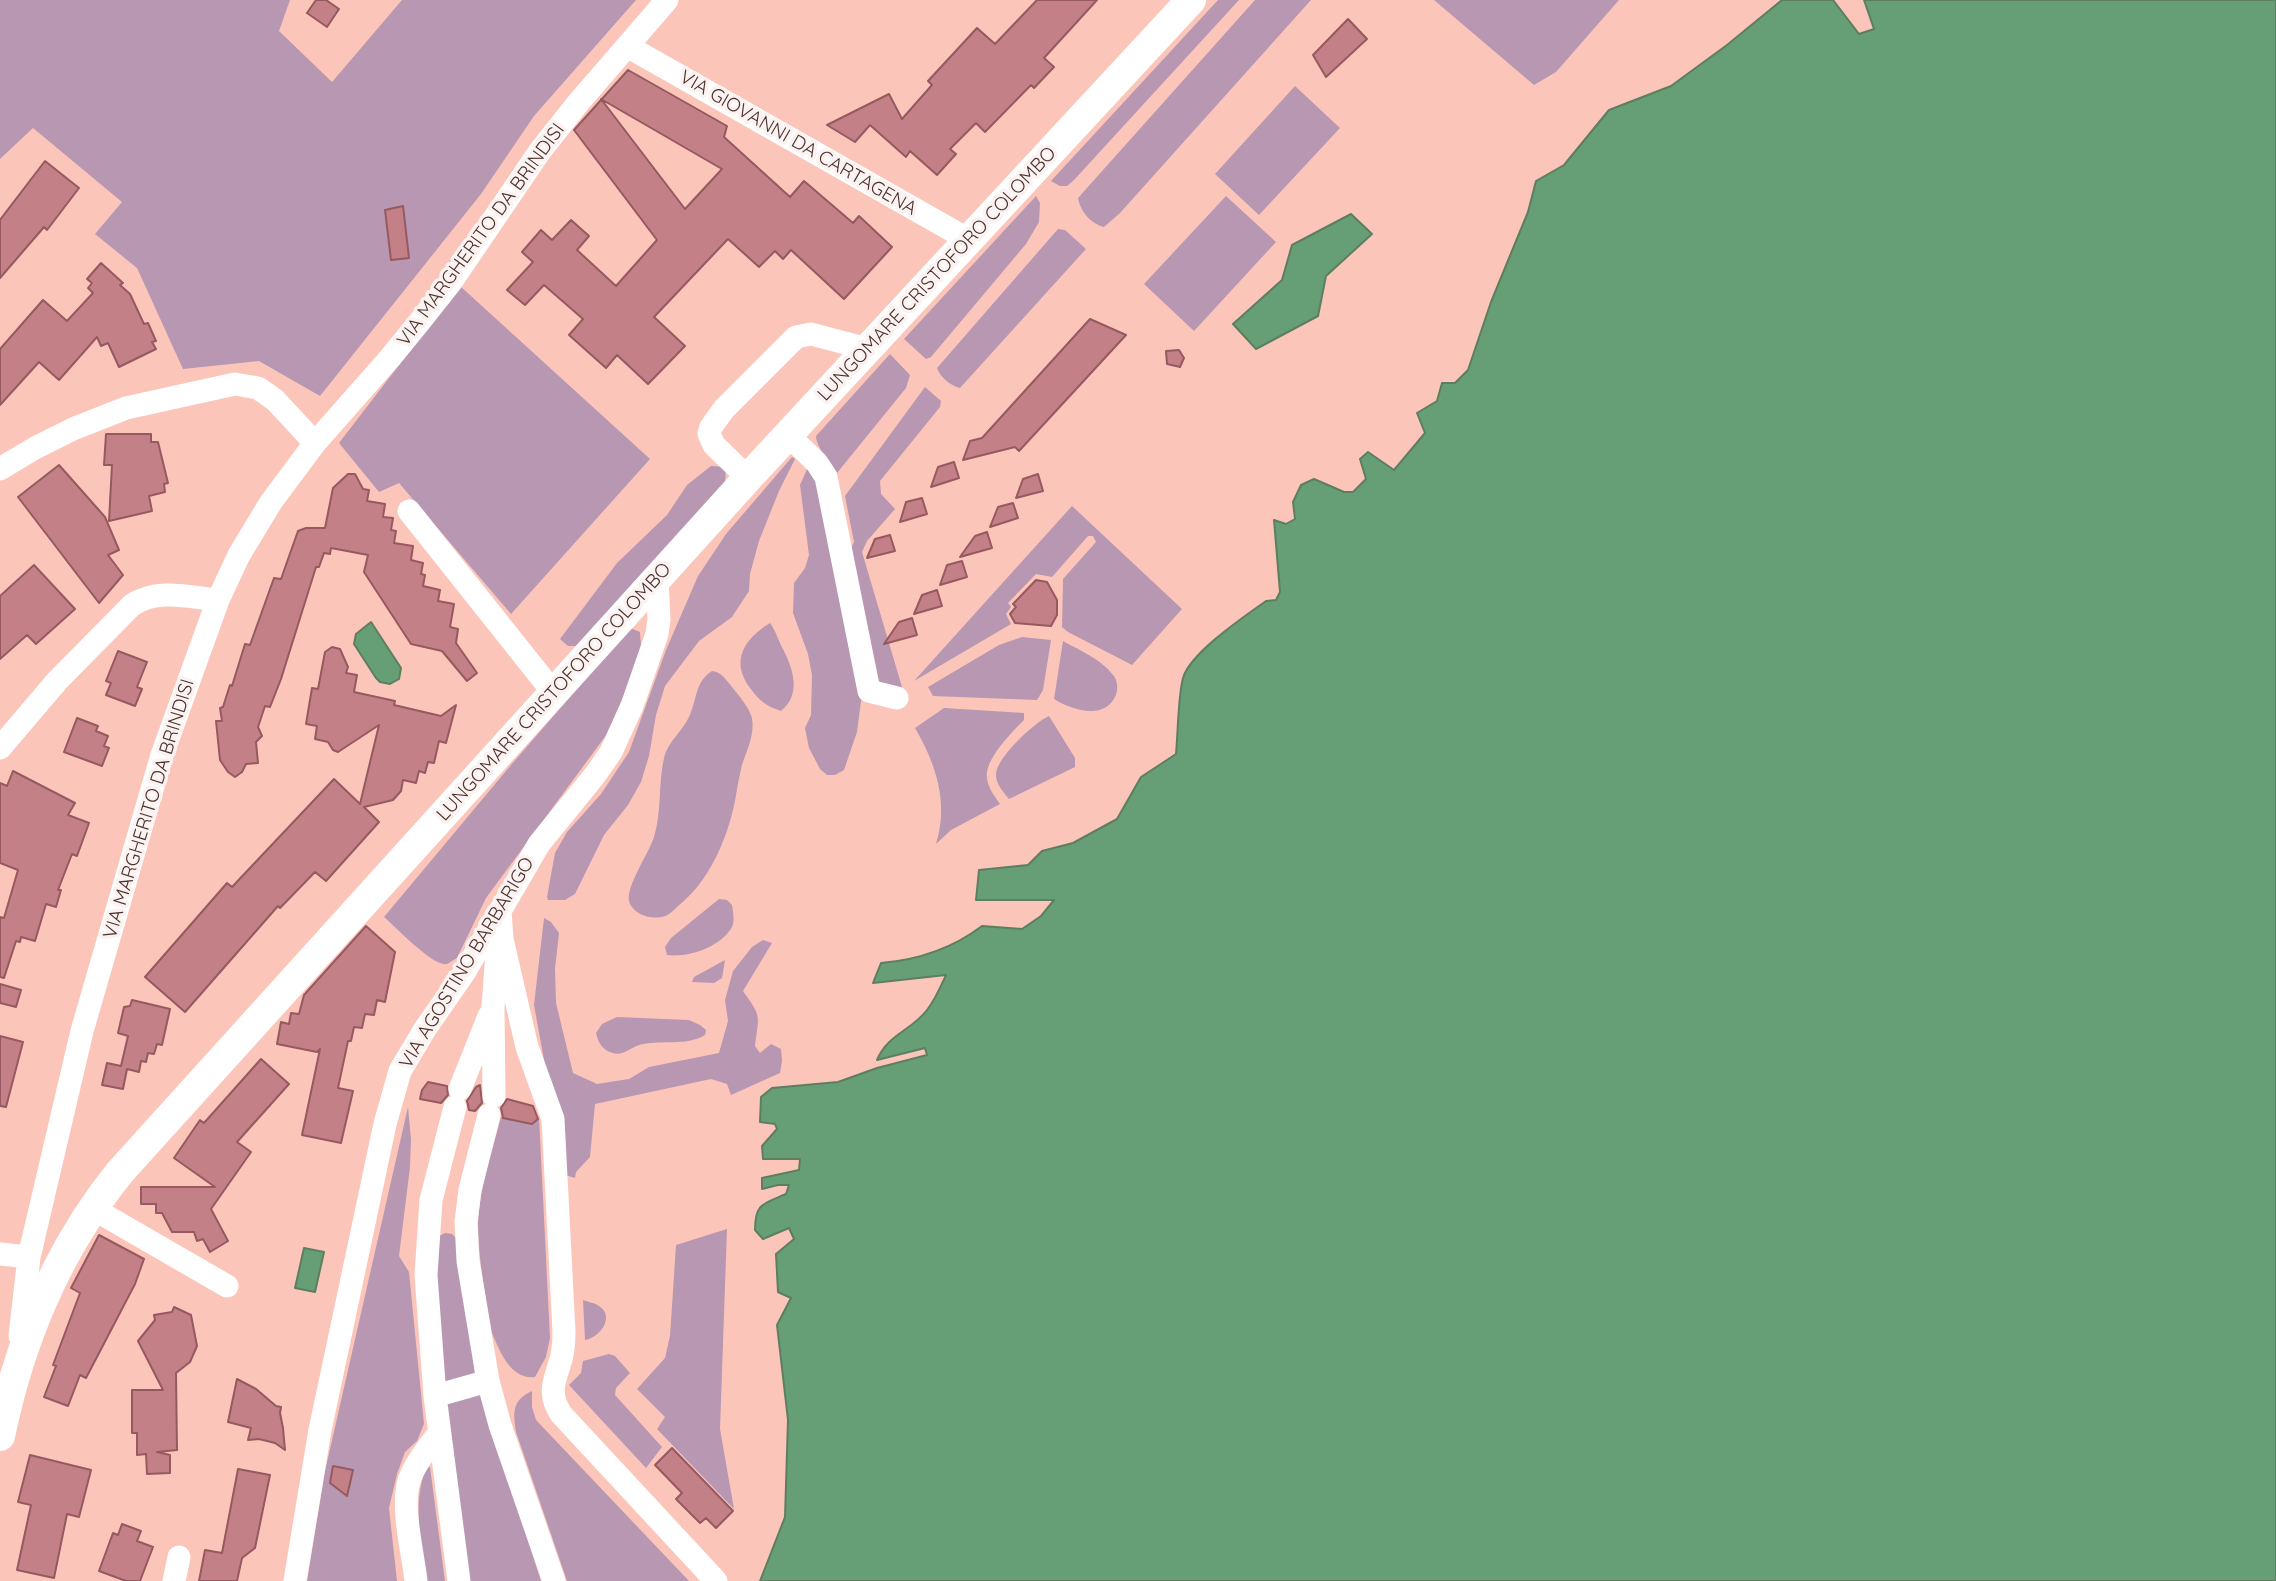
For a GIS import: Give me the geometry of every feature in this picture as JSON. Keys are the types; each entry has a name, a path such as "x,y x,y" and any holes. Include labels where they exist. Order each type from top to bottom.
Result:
{"main road":[{"name":"LUNGOMARE CRISTOFORO COLOMBO","path":"0,1436 16,1368 40,1303 92,1208 120,1172 552,692 1191,0"}],"street":[{"name":"VIA MARGHERITO DA BRINDISI","path":"16,1368 29,1257 82,1031 162,755 218,600 239,555 271,502 314,443 390,359 444,292 540,150 667,0"},
{"name":"VIA GIOVANNI DA CARTAGENA","path":"628,46 969,240"},
{"path":"748,478 720,452 711,439 710,427 724,409 796,337 811,334 869,349"},
{"path":"0,469 73,429 126,408 235,384 258,388 275,400 314,443"},
{"path":"788,435 817,463 827,477 869,691 897,698"},
{"path":"409,511 552,692"},
{"name":"VIA AGOSTINO BARBARIGO","path":"295,1581 320,1430 400,1072 464,973 539,844 595,775 622,731 657,634 657,579"},
{"path":"0,748 57,681 132,605 145,597 161,594 218,600"},
{"path":"500,911 493,1007 492,1105 470,1190 466,1222 468,1261 488,1381 500,1425 554,1581"},
{"path":"500,911 502,939 527,1047 553,1119 564,1332 561,1358 553,1382 554,1402 561,1414 716,1581"},
{"path":"459,1581 435,1396 426,1275 431,1200 457,1098 493,1007"},
{"path":"92,1208 227,1286"},
{"path":"0,1254 29,1257"},
{"path":"435,1396 488,1381"},
{"path":"416,1581 407,1506 409,1481 422,1456 439,1433"},
{"path":"174,1581 179,1557"}],"shaded area":[{"path":"0,0 290,0 279,31 332,82 402,0 636,0 534,116 481,194 320,396 259,361 183,369 137,268 95,234 122,202 33,128 0,159"},
{"path":"1218,0 1239,0 1074,180 1067,186 1051,181"},
{"path":"1255,0 1311,0 1120,213 1104,227 1095,223 1084,212 1078,198"},
{"path":"1434,0 1619,0 1556,72 1534,85"},
{"path":"1782,0 1833,0 1859,34 1874,29 1864,0 2276,0 2276,1581 760,1581 785,1517 788,1420 777,1325 791,1298 778,1292 776,1254 794,1239 789,1228 763,1239 755,1230 755,1221 759,1209 786,1194 789,1185 762,1189 762,1178 799,1170 800,1159 763,1159 762,1146 777,1129 775,1124 760,1122 761,1097 772,1088 838,1082 927,1055 925,1048 877,1060 893,1038 927,1010 946,975 873,983 881,963 934,952 959,941 982,926 1022,929 1041,916 1054,900 976,900 979,870 1028,865 1042,851 1073,843 1117,819 1141,777 1176,754 1180,695 1188,668 1219,636 1266,601 1276,600 1280,592 1274,520 1286,524 1295,519 1293,502 1301,485 1314,479 1344,492 1353,492 1366,479 1360,459 1368,452 1394,470 1425,433 1417,413 1437,401 1442,383 1455,383 1468,370 1491,302 1528,212 1536,181 1564,165 1609,110 1671,86"},
{"path":"1295,86 1340,128 1259,215 1215,174"},
{"path":"1036,196 1040,203 1039,222 1026,244 931,357 926,359 904,339"},
{"path":"1226,196 1276,242 1194,331 1144,284"},
{"path":"1351,214 1372,234 1326,276 1318,316 1256,349 1233,324 1282,280 1292,245"},
{"path":"1058,229 1065,230 1086,249 960,388 950,383 937,368"},
{"path":"460,286 650,459 511,614 399,483 379,492 339,443"},
{"path":"890,354 910,375 906,388 837,473 819,446 816,436"},
{"path":"925,387 941,401 940,407 880,481 881,494 895,509 867,541 862,552 902,687 898,692 879,682 851,548 854,542 845,496"},
{"path":"792,457 795,459 759,541 750,574 749,591 732,617 699,641 665,686 641,782 628,805 604,835 575,894 565,900 548,900 555,853 567,832 601,794 629,752 666,650 698,576 726,534"},
{"path":"809,465 817,484 863,686 857,732 844,770 835,775 827,775 820,769 809,748 805,728 811,715 812,675 808,654 793,613 794,583 805,568 809,555 800,485"},
{"path":"711,466 726,467 725,483 576,646 568,646 560,639 617,563 667,515 687,485"},
{"path":"1072,506 1182,609 1132,665 1062,627 1063,579 1096,542 1093,536 1088,536 1052,577 1036,574 1008,603 1011,607 1006,614 1011,624 914,681"},
{"path":"371,622 401,668 399,679 390,684 380,682 376,678 354,644 356,634"},
{"path":"770,623 787,657 794,681 792,697 781,711 767,705 757,696 741,669 747,643"},
{"path":"630,628 640,632 641,646 607,734 486,898 457,958 447,964 433,959 384,917"},
{"path":"1022,637 1051,640 1043,690 1037,700 933,696 928,687 999,645"},
{"path":"1063,641 1096,660 1115,677 1116,695 1104,708 1088,711 1070,707 1054,699"},
{"path":"712,671 726,679 746,706 753,724 732,816 722,845 698,885 668,915 649,917 634,910 629,895 634,878 654,837 664,758 669,745 688,718 700,684"},
{"path":"944,708 1024,713 1024,720 994,755 987,771 989,785 1000,804 951,830 936,844 940,829 941,799 929,756 915,728"},
{"path":"1049,716 1075,758 1075,767 1009,799 997,781 998,767 1018,741"},
{"path":"719,899 727,900 732,905 733,922 727,934 703,950 684,955 667,955 665,947 671,938"},
{"path":"544,918 551,922 559,933 555,969 556,1003 573,1073 597,1084 629,1079 649,1067 719,1053 728,1021 725,1000 733,971 752,947 763,940 772,943 743,991 758,1017 755,1046 760,1053 771,1044 781,1049 780,1073 731,1095 727,1084 711,1079 595,1104 590,1157 576,1172 575,1178 565,1175 534,1005"},
{"path":"725,960 722,978 714,983 692,982 694,977"},
{"path":"617,1017 689,1020 706,1030 705,1035 697,1039 648,1043 617,1054 603,1048 596,1033 602,1024"},
{"path":"408,1107 410,1167 399,1256 409,1272 424,1424 417,1441 405,1452 389,1508 397,1581 307,1581 325,1471"},
{"path":"501,1117 531,1124 539,1117 550,1338 546,1357 535,1377 519,1374 499,1348 492,1333 481,1265 479,1211 486,1170"},
{"path":"727,1229 720,1429 734,1509 657,1429 665,1417 637,1389 665,1358 670,1336 676,1245"},
{"path":"452,1234 458,1240 475,1374 442,1383 435,1281 439,1236"},
{"path":"304,1248 324,1252 315,1292 295,1288"},
{"path":"583,1300 599,1306 606,1316 600,1331 585,1340"},
{"path":"609,1354 615,1356 630,1373 616,1388 615,1395 662,1447 646,1468 569,1385 581,1373 583,1361"},
{"path":"532,1391 532,1407 536,1420 689,1581 567,1581 516,1432 515,1407 521,1398"},
{"path":"480,1392 541,1581 469,1581 445,1405"},
{"path":"430,1467 445,1581 426,1581 422,1552 419,1496 426,1468"}],"building":[{"path":"316,0 326,0 339,9 327,27 307,13"},
{"path":"1037,0 1097,0 1044,58 1054,67 1034,88 1031,85 985,132 976,123 950,149 956,154 937,175 910,151 906,157 870,125 855,142 827,125 889,94 902,119 932,85 928,81 977,28 995,44"},
{"path":"1348,19 1367,39 1326,77 1313,55"},
{"path":"628,70 727,126 724,137 790,197 804,181 853,223 859,216 892,247 844,299 791,250 783,259 775,251 759,267 728,239 654,317 685,346 648,384 617,355 606,368 569,335 583,319 544,285 525,305 507,290 533,262 522,252 541,230 552,240 571,220 589,236 577,250 616,286 657,240 574,130 601,100 685,209 722,169 602,99"},
{"path":"45,161 79,188 47,230 44,227 0,278 0,220"},
{"path":"403,206 409,258 391,260 385,210"},
{"path":"101,263 123,283 120,285 130,294 144,324 148,323 156,341 152,342 156,349 119,367 108,343 101,346 97,337 59,380 39,362 0,405 0,349 43,300 67,321 93,293 88,288 92,283 87,279"},
{"path":"1090,319 1126,335 1019,451 1015,447 963,460 970,441 982,438"},
{"path":"1179,350 1184,358 1180,367 1167,364 1166,351"},
{"path":"106,434 151,434 151,442 158,442 168,483 164,484 165,492 149,496 152,511 109,521 112,465 104,465"},
{"path":"954,462 959,478 931,487 938,467"},
{"path":"59,465 105,517 119,550 108,555 123,575 99,603 18,497"},
{"path":"348,474 355,474 363,489 369,490 367,501 385,504 383,517 393,518 391,530 396,531 394,543 413,546 411,560 423,563 423,586 440,590 438,601 454,604 450,627 458,629 456,643 477,673 467,681 442,651 411,644 364,572 368,555 331,548 330,554 324,553 319,567 316,567 281,679 270,707 265,706 258,727 262,736 256,742 258,763 246,764 242,772 235,777 220,760 216,721 222,721 220,708 223,707 230,685 232,686 245,644 250,645 274,578 281,579 298,531 325,528 333,488"},
{"path":"1038,474 1043,491 1016,498 1023,479"},
{"path":"922,498 927,514 900,522 906,502"},
{"path":"1013,503 1018,518 990,527 998,507"},
{"path":"987,532 992,548 960,557 975,536"},
{"path":"890,535 895,551 867,558 875,539"},
{"path":"962,561 967,577 940,585 947,565"},
{"path":"34,565 75,609 36,644 27,635 0,659 0,596"},
{"path":"1036,580 1047,582 1057,600 1057,615 1051,626 1015,623 1010,614 1016,607 1013,604"},
{"path":"937,590 942,606 914,614 922,595"},
{"path":"912,618 917,635 884,644 899,622"},
{"path":"332,647 340,649 348,667 346,673 357,675 354,692 395,701 394,705 441,716 456,705 446,743 439,741 434,763 428,762 425,773 419,771 416,783 403,780 401,791 393,800 364,807 379,822 326,881 315,872 280,908 278,906 185,1012 145,977 227,883 232,887 334,779 360,804 379,725 338,752 333,750 328,742 315,739 317,726 306,724 312,688 318,689 325,652"},
{"path":"118,651 147,662 137,687 142,689 135,706 106,695 111,683 106,681"},
{"path":"77,718 98,726 96,731 108,736 104,746 109,748 102,766 64,752"},
{"path":"13,771 75,803 68,815 89,823 77,856 72,854 58,890 61,890 56,907 46,904 35,941 21,937 20,942 16,941 4,978 0,977 0,917 4,918 18,870 0,863 0,783 7,786"},
{"path":"366,926 395,952 385,1002 377,1000 374,1015 365,1014 362,1028 354,1027 351,1041 348,1041 338,1088 353,1091 341,1143 302,1135 320,1049 317,1052 277,1044 281,1022 289,1024 291,1013 299,1014 304,995"},
{"path":"0,984 21,990 16,1007 0,1003"},
{"path":"132,1000 170,1009 162,1045 157,1044 154,1054 148,1053 146,1062 141,1061 139,1072 127,1069 123,1089 102,1085 107,1063 121,1066 128,1036 118,1033 124,1007 130,1006"},
{"path":"0,1036 23,1042 6,1107 0,1106"},
{"path":"261,1059 289,1084 237,1142 251,1152 211,1209 228,1241 210,1252 203,1239 197,1241 194,1232 172,1232 162,1213 156,1213 156,1204 141,1204 141,1187 215,1187 174,1158 200,1120 204,1123"},
{"path":"428,1082 447,1086 448,1095 441,1103 420,1099"},
{"path":"480,1085 482,1103 475,1111 469,1110 467,1101"},
{"path":"507,1099 533,1106 538,1119 532,1124 503,1118 501,1108"},
{"path":"99,1235 144,1259 135,1284 86,1378 80,1375 68,1406 44,1397 80,1293 71,1288"},
{"path":"174,1307 191,1315 197,1346 190,1362 176,1373 177,1450 157,1452 170,1455 170,1473 147,1474 146,1454 137,1455 137,1433 132,1433 132,1390 163,1390 138,1341 155,1320 154,1315 172,1312"},
{"path":"237,1379 281,1407 285,1450 275,1443 259,1439 248,1440 251,1428 228,1422"},
{"path":"672,1448 733,1511 716,1528 706,1518 700,1523 676,1499 682,1493 655,1465"},
{"path":"30,1455 91,1470 79,1517 67,1514 54,1578 17,1570 31,1505 18,1502"},
{"path":"333,1466 353,1470 347,1496 330,1483"},
{"path":"238,1469 270,1475 255,1548 242,1558 237,1581 199,1581 205,1550 222,1553"},
{"path":"122,1524 141,1531 137,1541 153,1547 140,1581 126,1581 99,1571 113,1533 118,1535"}]}
